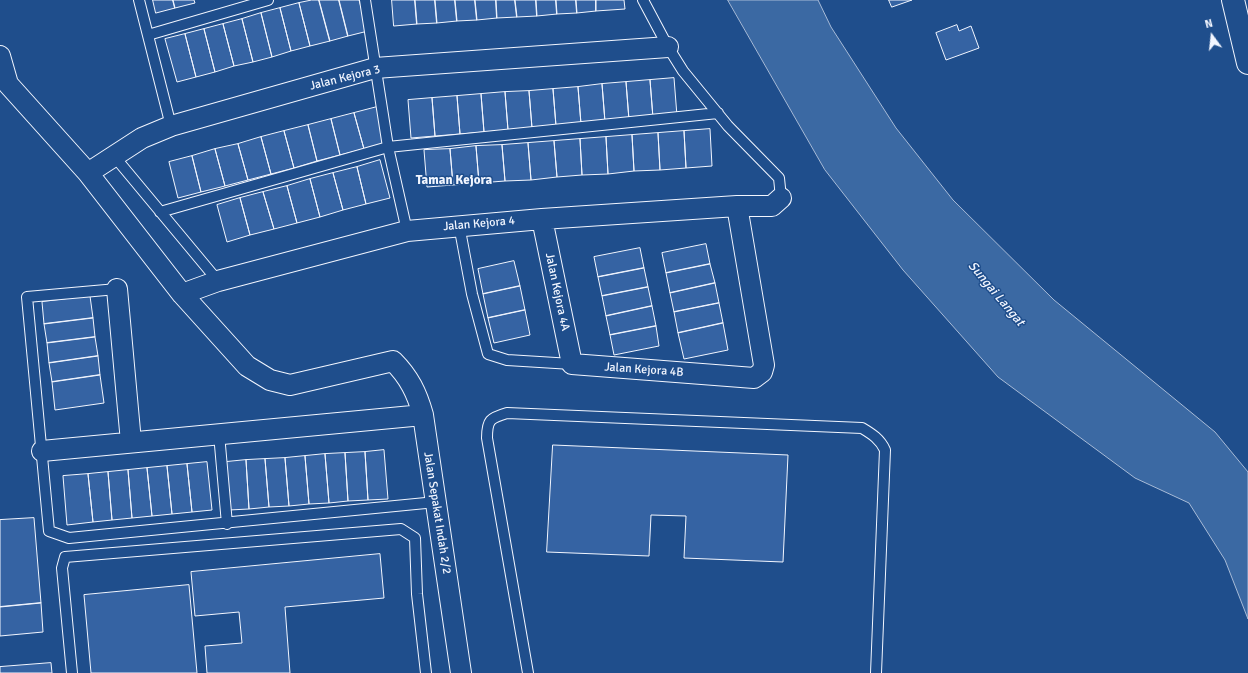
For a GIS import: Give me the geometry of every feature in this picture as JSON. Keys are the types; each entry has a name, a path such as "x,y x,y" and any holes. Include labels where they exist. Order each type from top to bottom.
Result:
{"street":[{"path":"1233,0 1248,63"},
{"name":"Jalan Kejora 3","path":"88,173 142,138 171,126 375,68 668,47"},
{"path":"0,56 8,84 88,173 182,294"},
{"name":"Jalan Kejora 4","path":"182,294 218,281 406,231 459,225 542,219 737,206 772,206 781,198"},
{"name":"Jalan Kejora 4B","path":"572,364 754,378 762,372 764,365 737,206"},
{"name":"Jalan Kejora 4A","path":"542,219 572,364"},
{"path":"117,288 131,442"},
{"name":"Jalan Sepakat Indah 2/2","path":"182,294 247,366 259,375 280,384 290,385 393,361 411,383 423,415 461,673"},
{"path":"42,451 423,415"}],"lane":[{"path":"139,0 171,126"},
{"path":"148,35 268,0"},
{"path":"365,0 388,147 406,231"},
{"path":"643,0 668,47 683,71 718,113 779,178 781,198"},
{"path":"160,212 388,147 718,113"},
{"path":"114,156 218,281"},
{"name":"Jalan Kejora 4B","path":"459,225 472,294 488,354 507,360 572,364"},
{"path":"117,288 27,297 49,531 69,538 227,524 436,502"},
{"path":"528,673 486,438 487,426 493,418 507,413 862,428 874,435 882,443 885,450 876,673"},
{"path":"219,434 227,524"},
{"path":"72,673 62,568 65,557 402,529 415,538 417,594 426,673"}],"water":[{"name":"Sungai Langat","path":"728,0 818,0 831,27 896,128 953,200 1054,300 1215,432 1248,472 1248,619 1225,560 1189,503 1135,478 998,377 903,270 825,170"}],"building":[{"path":"153,0 173,0 175,8 156,13"},
{"path":"173,0 194,0 195,3 175,8"},
{"path":"319,0 330,41 310,46 299,3"},
{"path":"319,0 339,0 348,36 330,41"},
{"path":"339,0 359,0 368,31 348,36"},
{"path":"392,0 415,0 417,24 394,26"},
{"path":"415,0 435,0 437,23 417,24"},
{"path":"435,0 455,0 457,21 437,23"},
{"path":"455,0 475,0 477,20 457,21"},
{"path":"475,0 496,0 497,18 477,20"},
{"path":"496,0 515,0 517,17 497,18"},
{"path":"515,0 536,0 537,16 517,17"},
{"path":"536,0 556,0 557,14 537,16"},
{"path":"556,0 576,0 577,13 557,14"},
{"path":"576,0 596,0 596,11 577,13"},
{"path":"596,0 624,0 625,9 596,11"},
{"path":"889,0 912,0 892,7"},
{"path":"299,3 310,46 291,51 280,8"},
{"path":"280,8 291,51 272,57 261,13"},
{"path":"261,13 272,57 253,62 242,19"},
{"path":"242,19 253,62 234,66 223,24"},
{"path":"223,24 234,66 215,72 204,29"},
{"path":"957,25 959,31 971,26 979,48 946,60 936,33"},
{"path":"204,29 215,72 196,77 185,34"},
{"path":"185,34 196,77 177,82 165,39"},
{"path":"674,78 677,116 653,118 650,80"},
{"path":"650,80 653,118 629,120 626,82"},
{"path":"626,82 629,120 605,122 602,84"},
{"path":"602,84 605,122 581,124 578,87"},
{"path":"578,87 581,124 556,126 553,89"},
{"path":"553,89 556,126 532,128 529,91"},
{"path":"529,91 532,128 508,130 505,92"},
{"path":"505,92 508,130 484,132 481,94"},
{"path":"481,94 484,132 460,134 457,96"},
{"path":"457,96 460,134 435,136 432,98"},
{"path":"432,98 435,136 411,138 408,100"},
{"path":"377,107 387,143 364,149 354,113"},
{"path":"354,113 364,149 340,155 331,119"},
{"path":"331,119 340,155 317,161 308,125"},
{"path":"308,125 317,161 294,168 284,131"},
{"path":"710,129 712,166 686,168 684,131"},
{"path":"284,131 294,168 271,174 261,137"},
{"path":"684,131 686,168 660,170 658,133"},
{"path":"658,133 660,170 634,171 632,135"},
{"path":"632,135 634,171 608,174 606,137"},
{"path":"261,137 271,174 248,180 238,144"},
{"path":"606,137 608,174 582,175 580,139"},
{"path":"580,139 582,175 557,177 554,141"},
{"path":"554,141 557,177 531,180 528,143"},
{"path":"528,143 531,180 505,181 502,145"},
{"path":"238,144 248,180 225,186 215,149"},
{"path":"502,145 505,181 479,183 476,146"},
{"path":"476,146 479,183 453,185 450,149"},
{"path":"215,149 225,186 201,192 192,156"},
{"path":"450,149 453,185 427,187 424,150"},
{"path":"192,156 201,192 178,198 169,162"},
{"path":"380,160 390,198 366,204 357,167"},
{"path":"357,167 366,204 343,210 333,173"},
{"path":"333,173 343,210 320,217 310,179"},
{"path":"310,179 320,217 297,223 287,186"},
{"path":"287,186 297,223 274,229 263,192"},
{"path":"263,192 274,229 250,235 240,198"},
{"path":"240,198 250,235 227,242 217,205"},
{"path":"706,244 710,264 666,273 662,253"},
{"path":"640,248 644,268 598,277 594,257"},
{"path":"514,261 520,286 483,294 478,269"},
{"path":"710,264 715,283 670,293 666,273"},
{"path":"644,268 648,287 602,296 598,277"},
{"path":"715,283 719,303 674,312 670,293"},
{"path":"520,286 525,310 488,318 483,294"},
{"path":"648,287 652,306 606,316 602,296"},
{"path":"90,296 93,318 44,324 42,302"},
{"path":"719,303 723,323 678,333 674,312"},
{"path":"652,306 656,326 610,335 606,316"},
{"path":"525,310 530,335 494,343 488,318"},
{"path":"93,318 95,337 47,343 44,324"},
{"path":"723,323 728,350 684,359 678,333"},
{"path":"656,326 659,346 614,355 610,335"},
{"path":"95,337 98,356 49,363 47,343"},
{"path":"98,356 100,375 52,382 49,363"},
{"path":"100,375 104,403 55,410 52,382"},
{"path":"553,445 788,455 783,562 684,558 686,516 651,515 649,556 547,552"},
{"path":"384,450 388,499 368,500 365,452"},
{"path":"365,452 368,500 348,501 345,453"},
{"path":"345,453 348,501 329,503 325,454"},
{"path":"325,454 329,503 309,504 305,456"},
{"path":"305,456 309,504 289,506 285,458"},
{"path":"285,458 289,506 269,507 265,459"},
{"path":"265,459 269,507 249,509 246,460"},
{"path":"246,460 249,509 229,510 226,462"},
{"path":"207,462 212,510 192,512 187,464"},
{"path":"187,464 192,512 172,514 167,466"},
{"path":"167,466 172,514 152,516 147,468"},
{"path":"147,468 152,516 132,518 128,470"},
{"path":"128,470 132,518 112,520 108,472"},
{"path":"108,472 112,520 93,522 88,474"},
{"path":"88,474 93,522 67,525 63,476"},
{"path":"34,518 41,603 0,607 0,520"},
{"path":"380,554 384,598 285,607 290,673 207,673 205,646 242,643 239,612 195,616 191,572"},
{"path":"189,585 197,673 91,673 84,595"},
{"path":"41,603 43,632 0,636 0,607"},
{"path":"51,663 52,673 0,673 0,667"}],"district":[{"name":"Taman Kejora","path":"454,181"}]}
